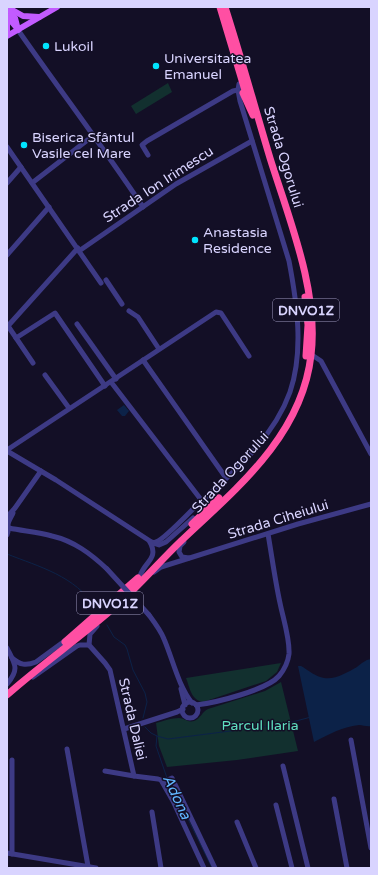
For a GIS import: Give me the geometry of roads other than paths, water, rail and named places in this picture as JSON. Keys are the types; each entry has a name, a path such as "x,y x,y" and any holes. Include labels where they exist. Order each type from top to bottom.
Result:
{"highway":[{"path":"215,7 238,87 253,115"},
{"name":"Strada Ogorului","path":"7,689 140,576 254,462 281,429 296,400 307,353 308,325 302,275 220,7"},
{"name":"Strada Ogorului","path":"7,695 117,605 263,460 293,418 304,390 312,355 310,295 304,270 225,7"},
{"path":"230,7 247,66 248,82"}],"main road":[{"path":"7,7 23,16 40,17"},
{"path":"7,7 15,18 18,30"},
{"path":"7,36 56,7"},
{"path":"7,16 18,30"},
{"path":"7,16 7,31"}],"street":[{"path":"18,30 94,135 143,207"},
{"path":"150,542 157,542 226,478 258,445 277,418 290,393 296,365 297,319 289,261 252,141 240,100 238,87"},
{"path":"148,155 142,145 146,141 234,91 238,87"},
{"path":"32,183 94,135"},
{"name":"Strada Ion Irimescu","path":"7,327 78,250 176,184 252,141"},
{"path":"7,147 78,250 122,304"},
{"path":"7,183 21,167"},
{"path":"7,255 49,207"},
{"path":"129,311 138,317 159,350"},
{"path":"206,510 193,518 164,544 159,545 150,542 41,471 7,451 69,408 116,379 216,312 221,313 249,356"},
{"path":"16,338 55,313 105,386"},
{"path":"77,324 116,379"},
{"path":"7,327 33,363"},
{"path":"312,355 321,361 371,454"},
{"path":"143,360 226,478"},
{"path":"45,375 69,408"},
{"path":"111,382 202,501"},
{"path":"7,517 41,471"},
{"name":"Strada Ciheiului","path":"132,590 161,567 371,504"},
{"path":"15,508 8,526 7,535 29,532"},
{"name":"Strada Ciheiului","path":"192,558 185,558 180,555 180,546 203,525 214,509"},
{"path":"8,526 52,536 74,544 93,556 107,569 149,615 164,638 188,698 194,704 198,712"},
{"path":"156,719 178,715 192,718 202,708 265,686 273,681 283,670 289,655 289,646 278,594 268,534"},
{"path":"140,576 154,555 154,549 150,542"},
{"path":"23,681 40,672 77,646 89,645 91,632 117,605"},
{"path":"12,658 20,664 30,664 36,662 66,640"},
{"name":"Strada Daliei","path":"89,645 110,670 134,776 158,778 163,782"},
{"path":"7,648 16,670 14,676 7,684"},
{"path":"177,672 185,716"},
{"path":"124,729 156,719 184,707 230,697"},
{"path":"351,740 371,848"},
{"path":"67,749 88,866"},
{"path":"12,760 9,854 96,868"},
{"path":"283,766 308,868"},
{"path":"105,771 134,776"},
{"path":"204,868 163,782 172,778 195,829 215,868"},
{"path":"334,799 347,868"},
{"path":"276,805 292,868"},
{"path":"152,812 162,868"},
{"path":"237,822 256,868"},
{"path":"187,831 195,829"}],"water":[{"path":"124,405 129,411 125,416 122,416 117,410"},
{"path":"371,659 371,726 359,725 347,727 314,742 298,666 301,666 318,676 333,678"}],"waterway":[{"name":"Adona","path":"7,554 44,568 67,580 87,596 95,607"},
{"name":"Adona","path":"107,625 114,637 125,645 133,670 145,693 147,702 143,718"},
{"path":"157,736 168,739 285,724 311,717"},
{"name":"Adona","path":"145,727 157,736 156,746 167,778"},
{"name":"Adona","path":"170,782 212,868"}],"place":[{"name":"Lukoil","path":"46,46"},
{"name":"Universitatea Emanuel","path":"156,66"},
{"name":"Biserica Sfântul Vasile cel Mare","path":"24,145"},
{"name":"Anastasia Residence","path":"195,240"}],"park label":[{"name":"Parcul Ilaria","path":"260,725"}]}
